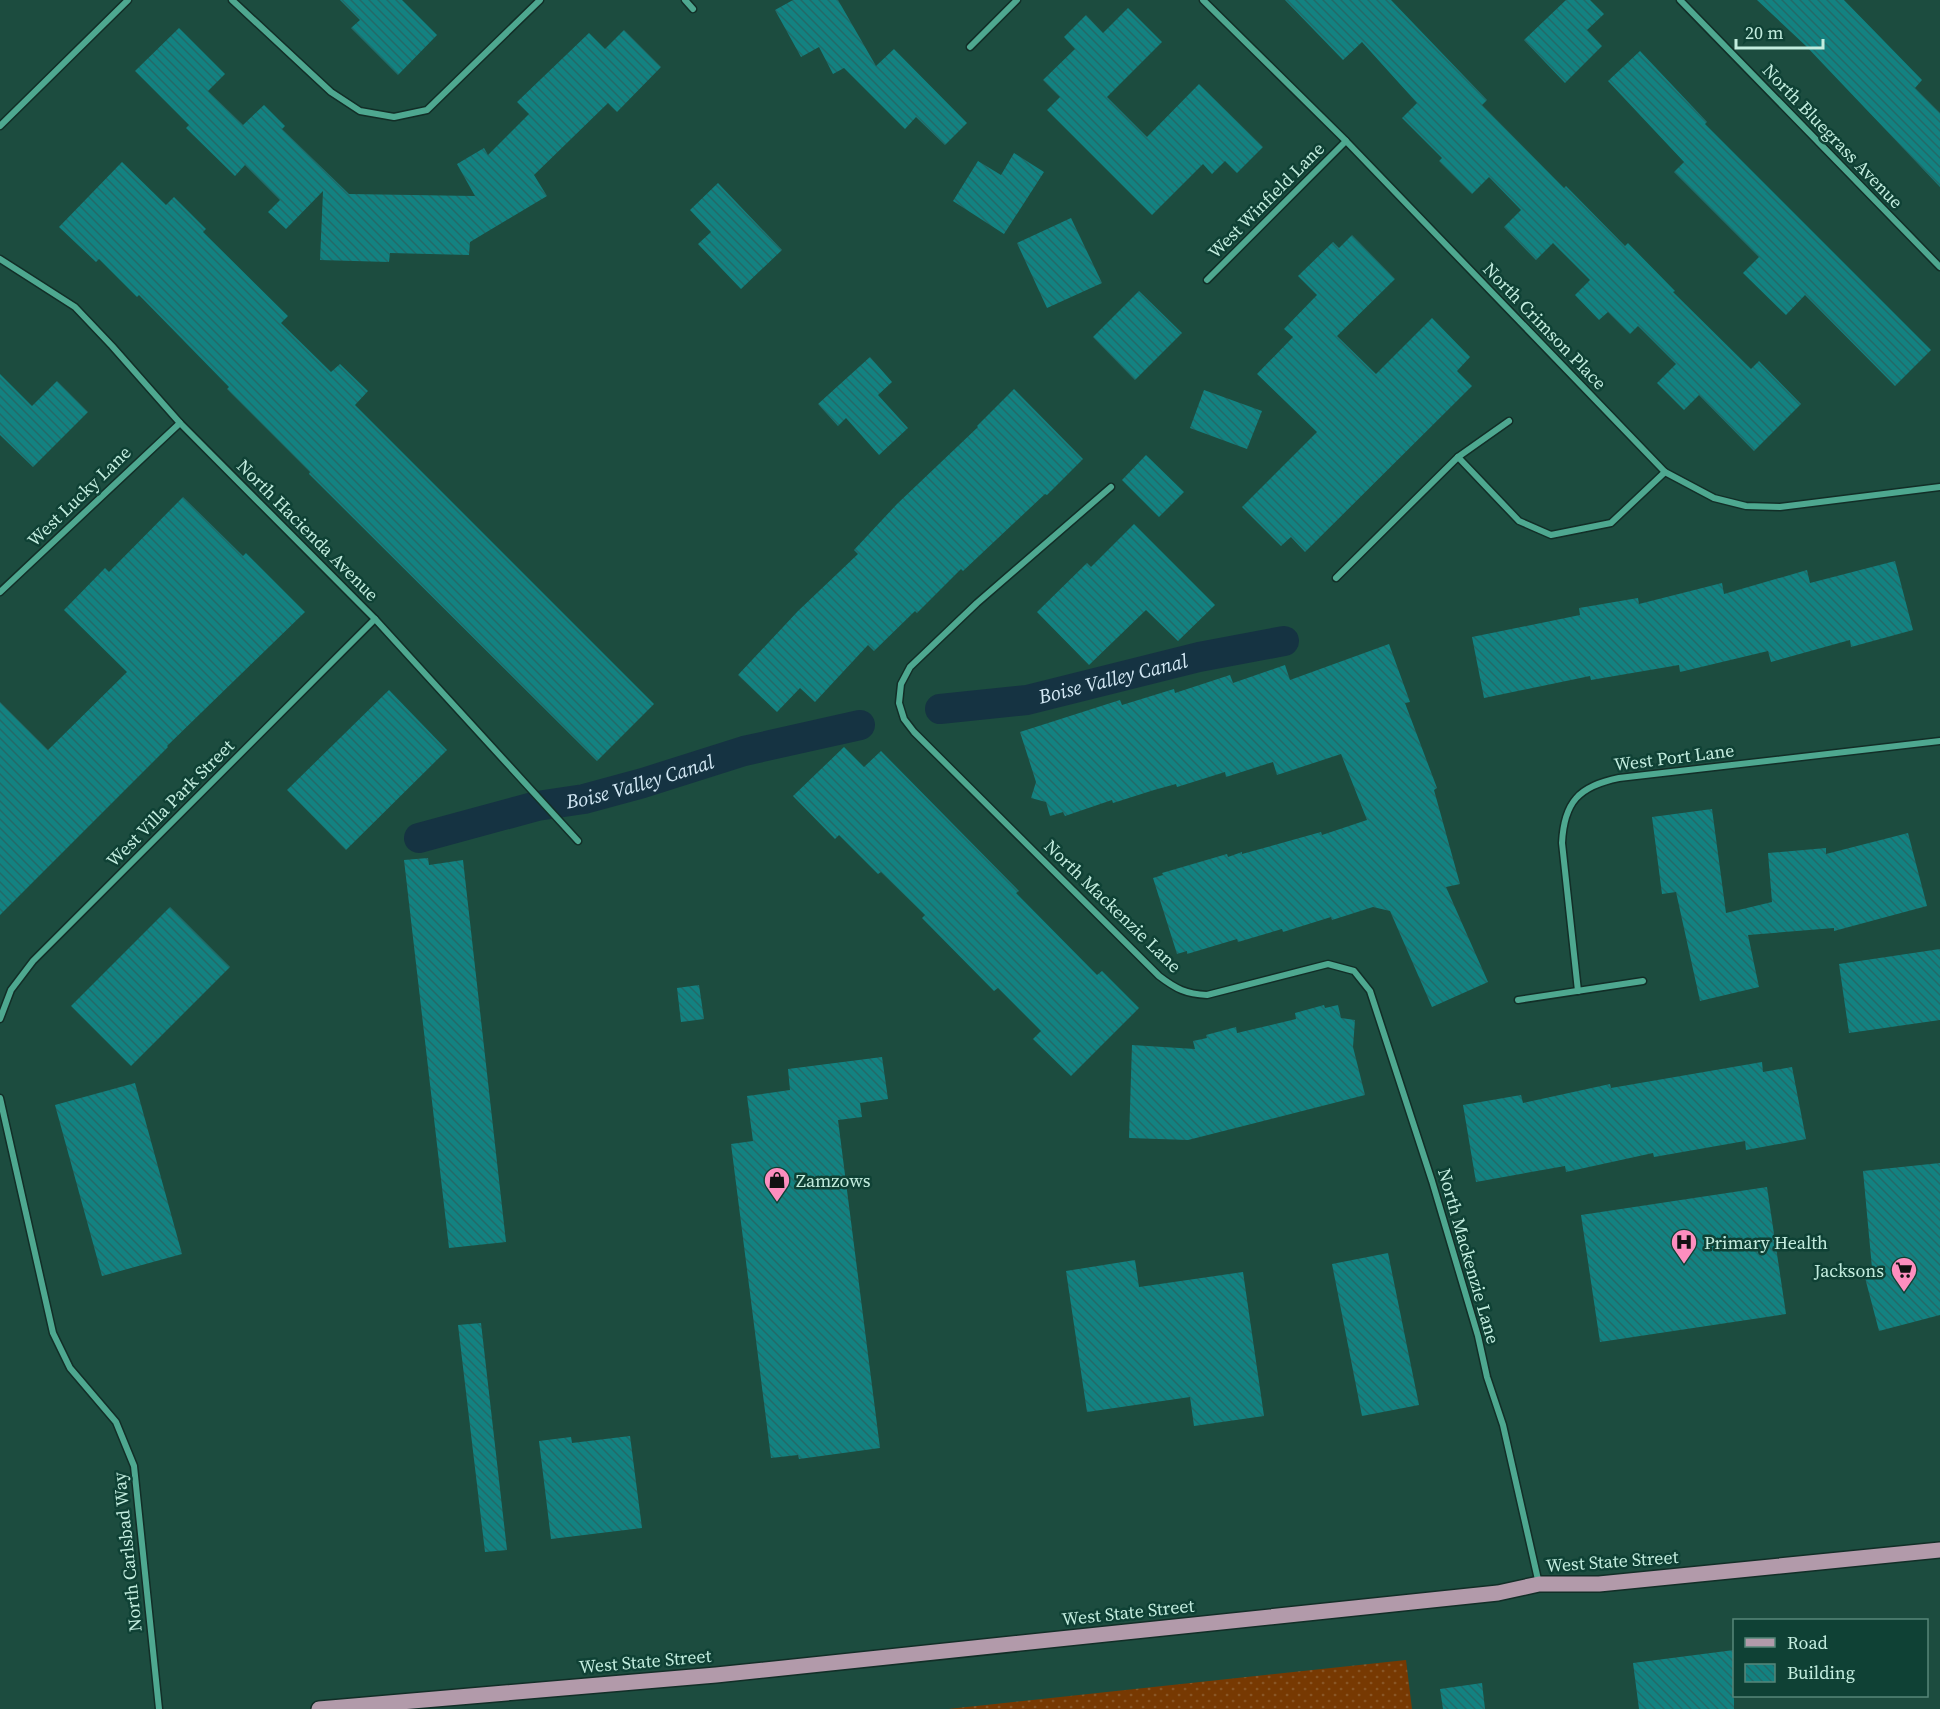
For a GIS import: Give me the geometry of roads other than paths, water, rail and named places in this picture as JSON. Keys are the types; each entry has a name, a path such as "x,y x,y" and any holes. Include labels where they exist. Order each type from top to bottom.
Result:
{"main road":[{"name":"West State Street","path":"319,1709 716,1675 1498,1593 1539,1584 1599,1584 1940,1550"}],"street":[{"path":"0,126 128,0"},
{"path":"232,0 331,92 360,111 394,117 427,110 540,0"},
{"path":"685,0 693,9"},
{"path":"970,47 1017,0"},
{"name":"North Crimson Place","path":"1203,0 1346,141 1665,472 1714,498 1746,506 1780,507 1940,486"},
{"name":"North Bluegrass Avenue","path":"1680,0 1940,267"},
{"name":"West Winfield Lane","path":"1207,280 1346,141"},
{"name":"North Hacienda Avenue","path":"0,260 75,307 180,423 375,619 578,841"},
{"path":"1336,578 1458,457 1509,421"},
{"name":"West Lucky Lane","path":"0,592 180,423"},
{"path":"1458,457 1519,521 1551,535 1611,523 1665,472"},
{"name":"North Mackenzie Lane","path":"1111,487 978,603 910,667 901,684 899,703 904,719 914,732 1159,976 1172,986 1189,994 1208,995 1328,964 1354,971 1363,981 1370,991 1429,1169 1478,1336 1487,1377 1503,1425 1539,1584"},
{"name":"West Villa Park Street","path":"0,1018 11,990 33,962 375,619"},
{"name":"West Port Lane","path":"1578,991 1562,843 1563,822 1570,805 1582,793 1598,782 1619,778 1940,741"},
{"path":"1518,1000 1642,981"},
{"name":"North Carlsbad Way","path":"0,1098 53,1333 70,1368 116,1422 134,1466 159,1709"}],"waterway":[{"name":"Boise Valley Canal","path":"940,709 1027,700 1199,657 1284,641"},
{"name":"Boise Valley Canal","path":"419,838 537,806 584,799 744,751 860,725"}],"place":[{"name":"Zamzows","path":"777,1203"},
{"name":"Primary Health","path":"1684,1265"},
{"name":"Jacksons","path":"1904,1293"}]}
